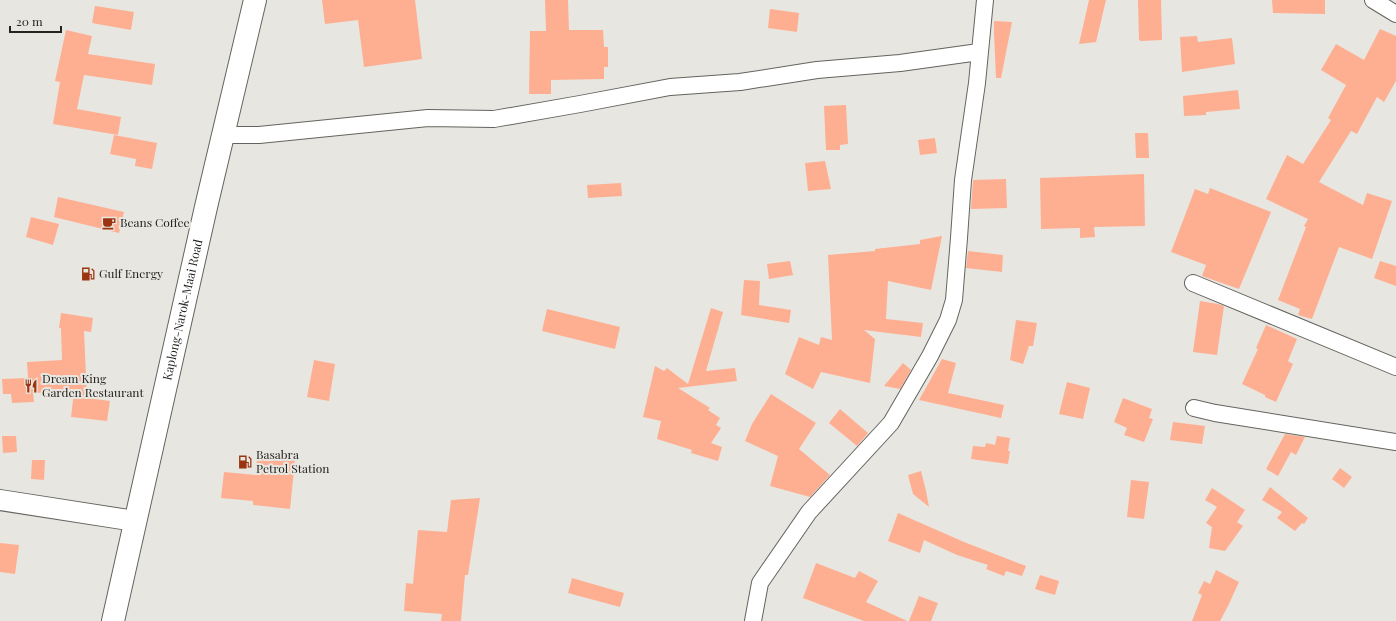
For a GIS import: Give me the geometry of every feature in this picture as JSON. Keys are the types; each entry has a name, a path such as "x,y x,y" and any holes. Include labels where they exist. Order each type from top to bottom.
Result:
{"highway":[{"name":"Kaplong-Narok-Maai Road","path":"113,621 255,0"}],"street":[{"path":"753,621 760,583 809,512 891,423 930,356 948,320 954,300 963,180 977,83 985,0"},
{"path":"1373,0 1396,14"},
{"path":"223,135 259,135 428,118 494,119 670,87 740,82 818,70 900,63 979,52"},
{"path":"1193,283 1396,367"},
{"path":"1194,408 1215,413 1396,442"},
{"path":"0,500 135,521"}],"building":[{"path":"322,0 415,0 422,59 364,67 358,20 325,24"},
{"path":"545,0 568,0 569,30 603,30 604,47 608,47 608,67 604,67 604,79 551,80 551,94 529,94 530,31 546,31"},
{"path":"1089,0 1106,0 1096,42 1079,44"},
{"path":"1138,0 1161,0 1162,40 1139,40"},
{"path":"1272,0 1325,0 1325,14 1273,13"},
{"path":"95,6 134,12 131,30 92,23"},
{"path":"770,9 799,13 797,32 768,28"},
{"path":"994,21 1012,22 1001,78 996,78"},
{"path":"1380,29 1396,36 1396,81 1384,102 1377,97 1357,134 1351,131 1319,182 1363,205 1367,193 1392,201 1372,259 1339,247 1312,319 1298,315 1300,309 1278,300 1306,227 1304,226 1308,219 1266,199 1287,155 1303,164 1331,120 1328,118 1346,85 1321,70 1336,44 1364,60"},
{"path":"66,30 92,36 88,54 155,64 152,85 84,75 77,109 121,117 118,135 53,124 60,82 55,81"},
{"path":"1197,36 1198,42 1232,38 1235,64 1182,72 1180,37"},
{"path":"1238,90 1240,109 1206,112 1206,115 1184,116 1183,96"},
{"path":"846,105 848,144 840,145 840,150 826,150 824,106"},
{"path":"1135,133 1148,133 1149,158 1136,158"},
{"path":"114,135 157,143 152,169 135,166 136,159 110,154"},
{"path":"935,138 937,153 920,155 918,140"},
{"path":"825,161 831,189 808,191 805,163"},
{"path":"1144,174 1145,226 1094,227 1095,237 1080,238 1080,228 1041,229 1040,178"},
{"path":"1006,179 1007,208 971,209 973,180"},
{"path":"621,183 622,196 588,198 587,185"},
{"path":"1210,188 1271,212 1239,289 1202,276 1206,265 1171,252 1195,189 1208,194"},
{"path":"58,197 124,212 119,233 54,217"},
{"path":"31,217 59,224 53,245 26,237"},
{"path":"942,236 931,290 888,281 886,319 923,323 921,337 864,330 875,339 870,383 821,372 813,389 785,374 799,337 819,345 821,337 832,340 828,255 875,251 875,249 920,244 920,240"},
{"path":"968,251 1003,255 1002,272 966,268"},
{"path":"790,261 793,275 769,279 767,264"},
{"path":"1380,261 1396,266 1396,286 1374,278"},
{"path":"744,280 760,281 759,305 791,310 789,323 741,315"},
{"path":"1200,301 1224,306 1217,355 1193,352"},
{"path":"711,308 723,312 706,371 735,368 737,381 678,388 710,408 708,410 720,418 716,425 721,428 711,443 722,447 718,461 691,453 692,450 657,439 661,421 643,417 655,366 664,371 667,368 688,384"},
{"path":"547,309 620,327 615,349 542,331"},
{"path":"61,313 93,318 91,332 84,331 87,398 110,401 107,421 71,417 74,392 33,393 34,402 12,403 11,394 3,394 2,379 28,378 27,362 62,360 61,328 59,328"},
{"path":"1016,320 1037,323 1033,346 1029,346 1023,364 1010,360"},
{"path":"1266,325 1297,339 1288,361 1293,364 1276,402 1242,384 1258,349 1256,348"},
{"path":"942,359 956,363 948,393 1004,405 1001,418 919,400"},
{"path":"314,360 335,364 329,401 307,397"},
{"path":"903,363 911,370 900,389 884,386"},
{"path":"1067,382 1090,388 1083,419 1059,414"},
{"path":"771,394 816,423 799,449 830,475 810,497 770,486 778,456 745,441 752,424"},
{"path":"1123,398 1152,409 1149,418 1153,419 1144,442 1124,435 1127,428 1114,422"},
{"path":"840,409 868,433 857,446 829,423"},
{"path":"1173,422 1205,426 1202,444 1170,440"},
{"path":"1285,434 1305,437 1296,455 1291,452 1278,476 1266,469"},
{"path":"2,436 16,436 17,452 3,453"},
{"path":"997,436 1010,438 1008,464 971,459 973,446 985,447 986,443 995,445"},
{"path":"257,456 295,460 290,509 253,505 253,501 221,498 224,472 256,475"},
{"path":"32,460 45,460 44,480 31,479"},
{"path":"1340,468 1352,477 1344,488 1332,479"},
{"path":"921,471 929,507 913,494 908,475"},
{"path":"1131,480 1149,482 1144,519 1127,517"},
{"path":"1270,487 1308,518 1304,524 1302,523 1295,531 1277,518 1282,512 1262,500"},
{"path":"1212,488 1245,510 1237,522 1243,526 1225,551 1209,548 1212,527 1206,523 1217,507 1205,500"},
{"path":"480,498 468,575 465,575 461,621 441,621 442,614 404,611 406,583 413,584 418,530 447,532 451,500"},
{"path":"898,513 964,542 1026,566 1022,576 1006,571 1004,576 986,569 988,565 957,555 924,540 920,553 888,541"},
{"path":"0,543 19,545 15,574 0,572"},
{"path":"816,563 855,578 859,571 878,581 866,602 907,621 864,621 803,598"},
{"path":"1216,570 1239,582 1228,606 1220,621 1192,621 1202,595 1198,593 1204,581 1210,584"},
{"path":"1040,575 1059,581 1055,595 1035,589"},
{"path":"572,578 624,593 620,607 568,593"},
{"path":"919,596 938,603 931,621 909,621"}],"place":[{"name":"Beans Coffee","path":"109,223"},
{"name":"Gulf Energy","path":"88,274"},
{"name":"Dream King Garden Restaurant","path":"31,386"},
{"name":"Basabra Petrol Station","path":"245,462"}]}
